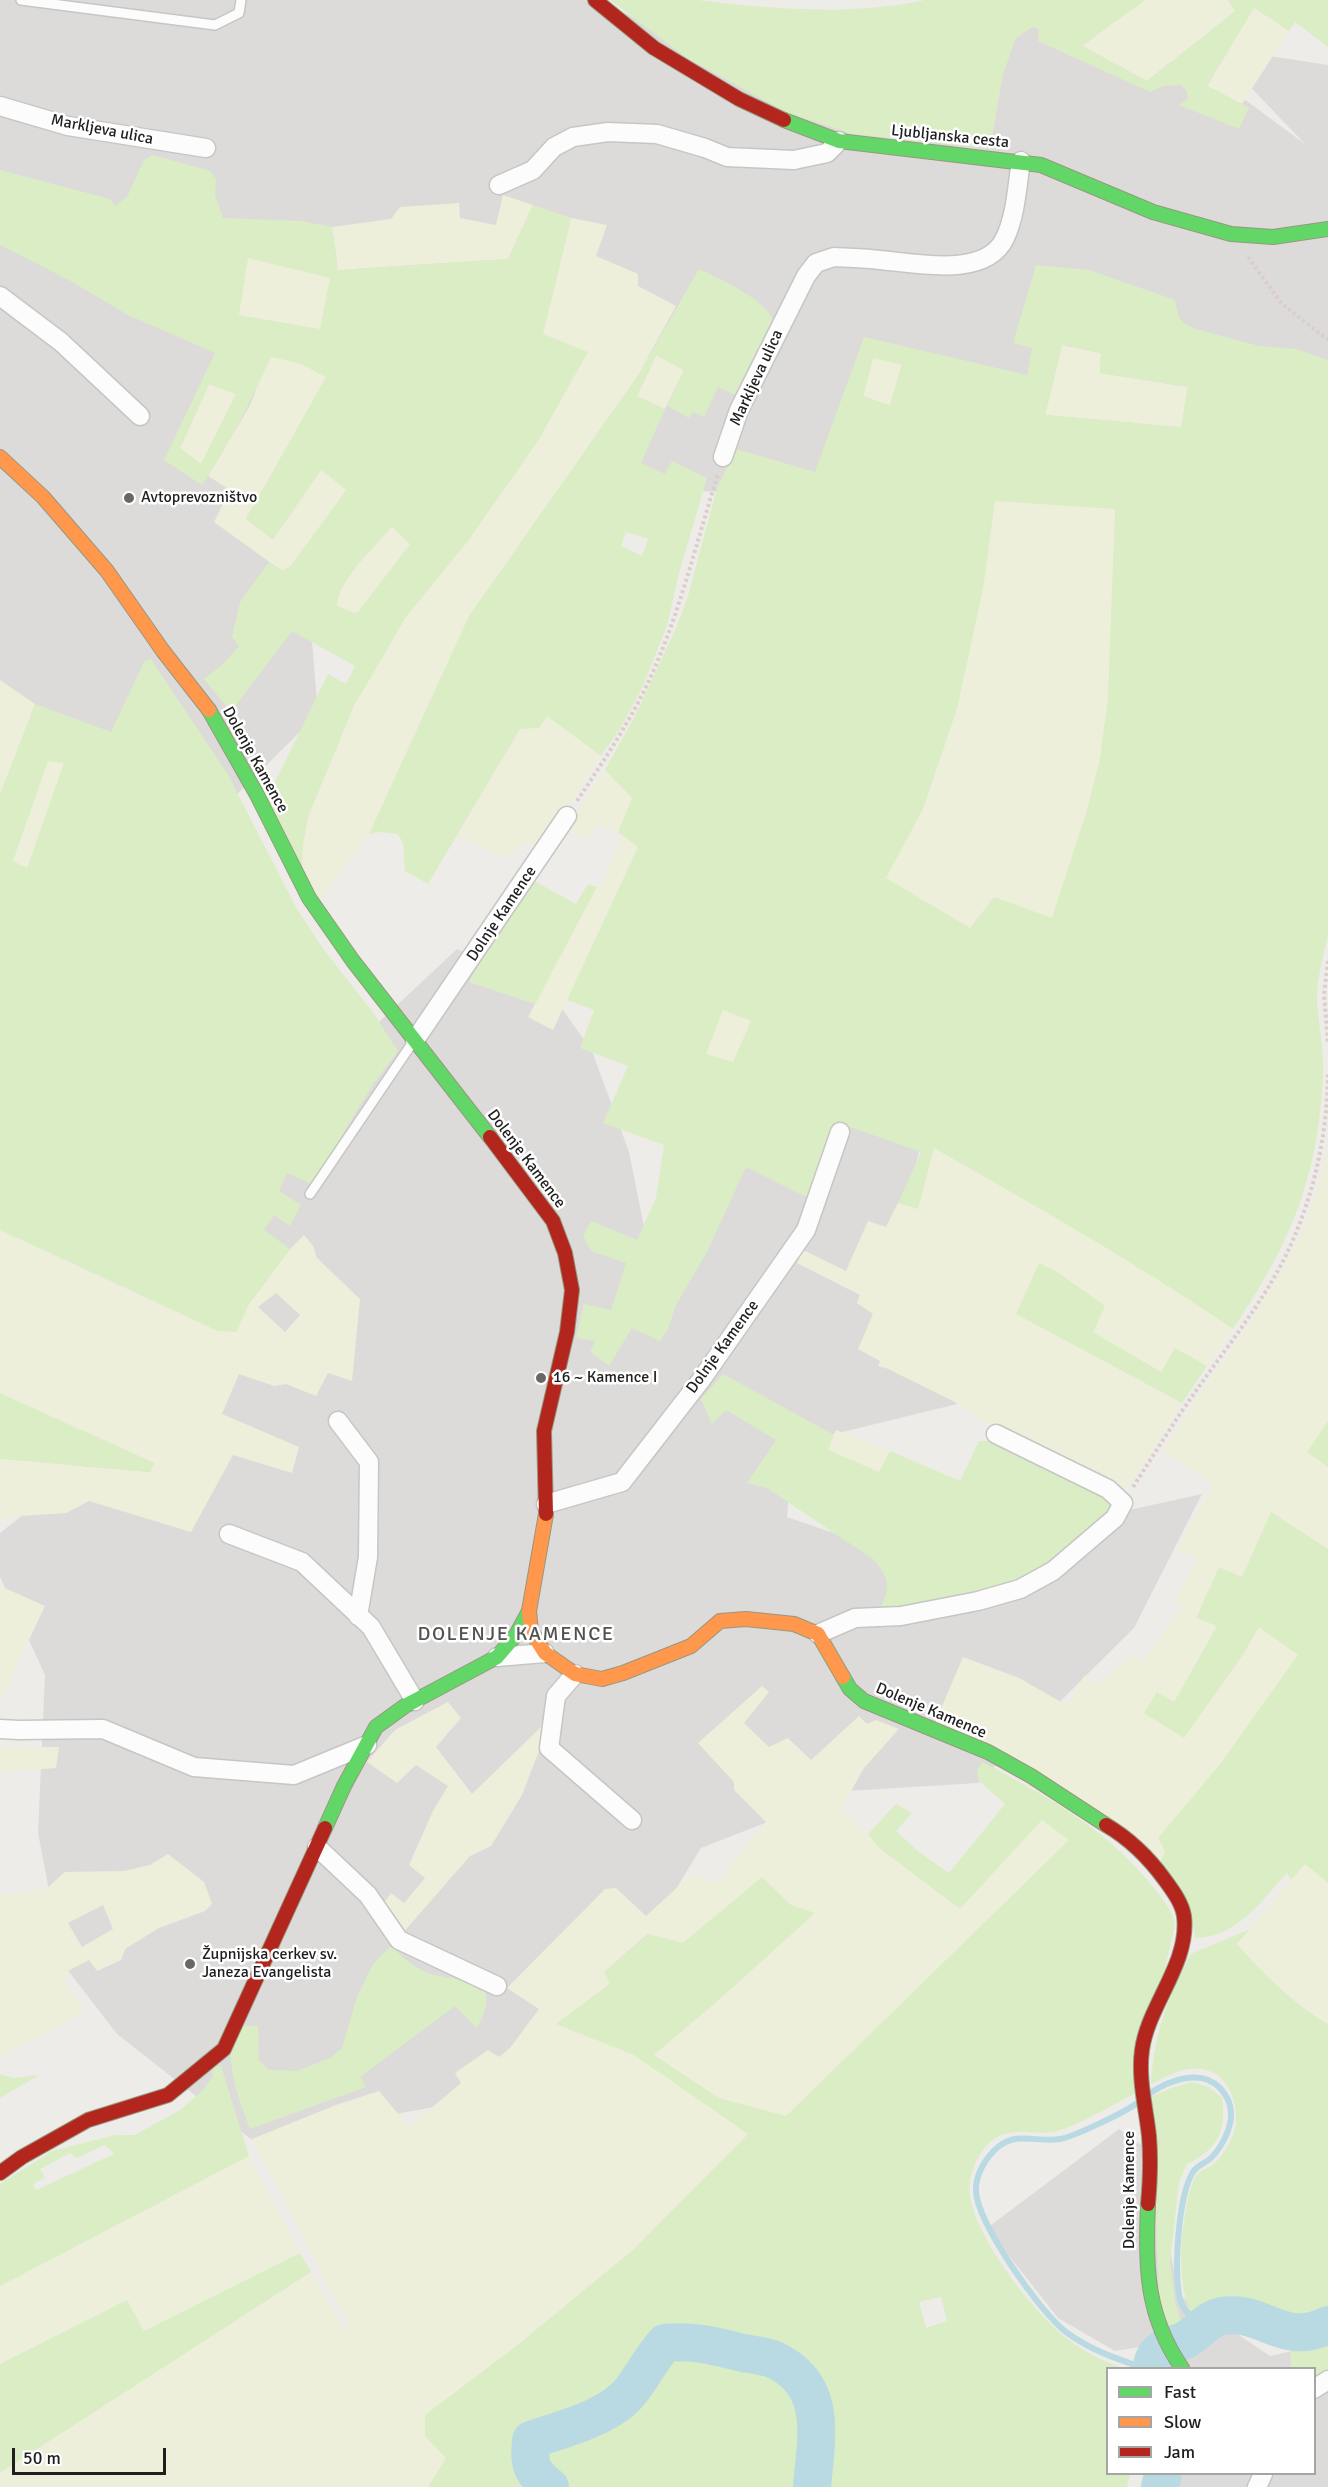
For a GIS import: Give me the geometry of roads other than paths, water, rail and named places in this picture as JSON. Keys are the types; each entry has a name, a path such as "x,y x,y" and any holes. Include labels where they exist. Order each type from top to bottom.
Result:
{"street":[{"name":"Ljubljanska cesta","path":"595,0 654,48 739,99 803,129 839,141 1041,165 1153,212 1231,234 1273,237 1328,229"},
{"name":"Markljeva ulica","path":"0,106 68,126 206,148"},
{"path":"499,185 533,170 554,147 573,136 608,132 657,134 705,148 727,158 794,160 827,153 839,141"},
{"name":"Markljeva ulica","path":"723,457 739,410 806,276 816,263 834,257 945,267 976,262 995,251 1004,240 1011,223 1021,161"},
{"path":"0,296 61,342 140,416"},
{"name":"Dolenje Kamence","path":"0,457 43,497 107,572 163,651 212,714 256,793 309,898 353,961 553,1221 566,1253 572,1290 567,1332 544,1431 546,1520 529,1611 531,1631 545,1653 575,1674 602,1679 690,1646 720,1622 746,1619 794,1624 818,1634 850,1689 864,1701 975,1745 1038,1781 1131,1842 1176,1893 1184,1916 1183,1939 1173,1968 1152,2013 1142,2050 1142,2083 1150,2151 1148,2291 1160,2331 1178,2363"},
{"name":"Dolnje Kamence","path":"415,1040 567,816"},
{"name":"Dolnje Kamence","path":"546,1504 622,1482 700,1380 806,1230 840,1132"},
{"path":"338,1421 369,1462 368,1557 358,1616"},
{"path":"818,1634 855,1618 902,1616 978,1601 1020,1589 1053,1571 1115,1518 1123,1503 1108,1489 996,1434"},
{"path":"230,1534 302,1562 371,1627 415,1701"},
{"path":"0,2173 22,2157 88,2120 168,2095 224,2049 344,1786 376,1727 415,1701 497,1657 516,1635 529,1611"},
{"path":"497,1657 545,1653"},
{"path":"575,1674 556,1696 549,1748 632,1820"},
{"path":"0,1729 19,1731 103,1729 195,1767 294,1775 367,1745"},
{"path":"317,1847 368,1896 399,1940 497,1986"}],"lane":[{"path":"21,0 215,25 239,13 241,0"},
{"path":"310,1194 415,1040"}],"waterway":[{"path":"1149,2094 1166,2084 1194,2077 1212,2082 1220,2088 1230,2104 1231,2117 1227,2133 1215,2154 1193,2172 1188,2183 1178,2236 1177,2274 1181,2303 1202,2326"},
{"path":"1139,2102 1123,2112 1067,2137 1052,2140 1020,2138 1005,2142 986,2161 979,2173 976,2191 979,2205 998,2244 1026,2287 1055,2322 1066,2332 1094,2349 1141,2367"},
{"path":"1152,2367 1155,2357 1162,2350 1183,2341 1211,2320 1222,2316 1236,2315 1298,2332 1312,2331 1328,2325"},
{"path":"550,2487 532,2467 531,2440 584,2422 610,2409 630,2392 665,2343 676,2342 704,2344 767,2358 775,2360 792,2371 804,2384 815,2415 816,2450 812,2487"},
{"path":"1160,2487 1163,2475"}],"place":[{"name":"Avtoprevozništvo","path":"129,498"},
{"name":"16 ~ Kamence I","path":"541,1378"},
{"name":"Župnijska cerkev sv. Janeza Evangelista","path":"190,1964"}],"district":[{"name":"DOLENJE KAMENCE","path":"516,1635"}]}
